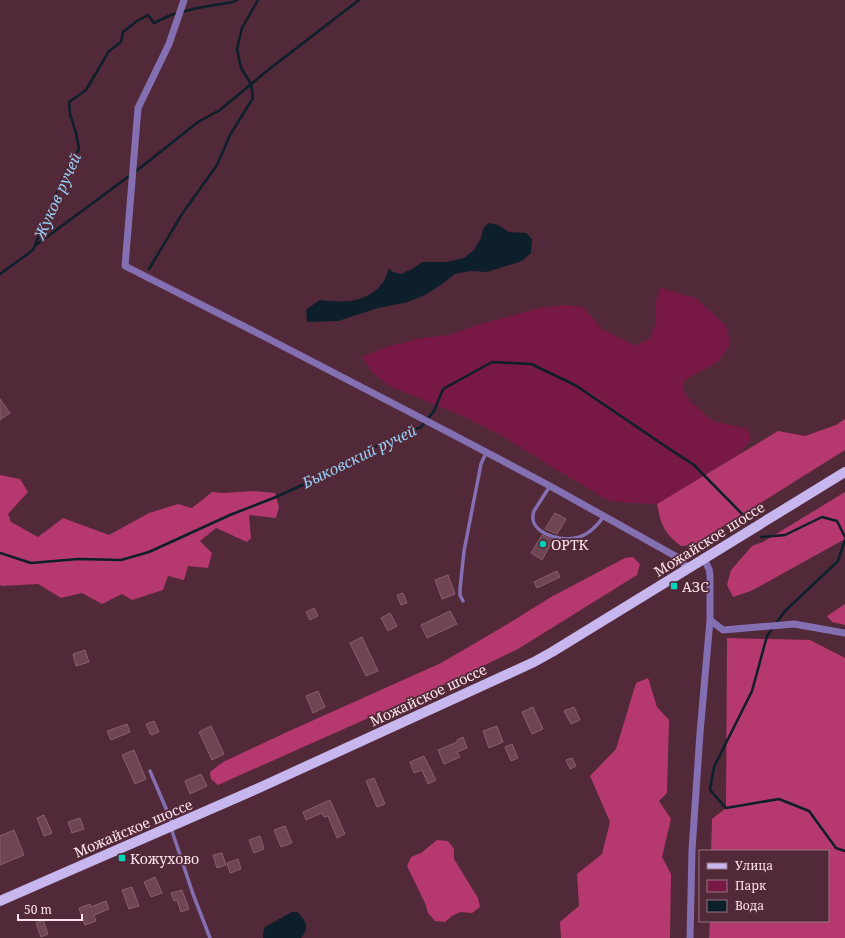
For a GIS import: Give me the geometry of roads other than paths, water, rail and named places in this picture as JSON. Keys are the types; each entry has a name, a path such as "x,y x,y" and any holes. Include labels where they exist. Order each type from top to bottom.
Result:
{"main road":[{"name":"Можайское шоссе","path":"0,901 289,774 534,662 845,472"}],"street":[{"path":"184,0 169,44 138,108 125,266 265,337 550,486 677,557 688,568"},
{"path":"690,938 692,850 710,620 710,575 704,559"},
{"path":"710,620 723,630 794,624 845,633"}],"lane":[{"path":"463,601 460,595 460,590 464,552 481,464 486,452"},
{"path":"550,486 532,516 538,528 543,532 555,538 576,538 583,536 592,530 598,525 604,516"},
{"path":"150,771 172,826 210,938"}],"water":[{"path":"488,223 498,225 509,232 526,233 532,239 531,253 522,261 487,272 470,271 455,274 425,295 408,302 378,308 338,321 307,322 306,310 320,300 353,300 375,291 384,282 389,268 393,272 401,274 414,268 422,262 446,262 464,258 474,250 481,238 483,229"},
{"path":"292,912 297,912 305,921 306,927 301,938 263,938 265,927"}],"waterway":[{"name":"Жуков ручей","path":"0,274 33,250 65,172 79,149 70,114 69,102 86,90 109,51 121,42 123,32 137,21 148,15 154,23 171,15 237,0"},
{"path":"149,269 182,214 217,165 230,135 253,98 251,84 241,68 237,49 242,28 258,0"},
{"path":"36,245 140,168 198,122 220,110 268,70 359,0"},
{"name":"Быковский ручей","path":"0,553 31,563 78,559 121,560 149,552 230,515 276,497 311,481 386,441 421,427 434,411 443,389 492,362 531,364 575,385 694,465 749,521"},
{"name":"Быковский ручей","path":"761,537 785,535 822,517 837,521 845,537"},
{"name":"Быковский ручей","path":"845,540 838,561 785,611 767,636 752,691 714,767 710,790 726,808 779,799 809,811 836,848 845,851"}],"place":[{"name":"ОРТК","path":"543,544"},
{"name":"АЗС","path":"674,586"},
{"name":"Кожухово","path":"122,858"}]}
